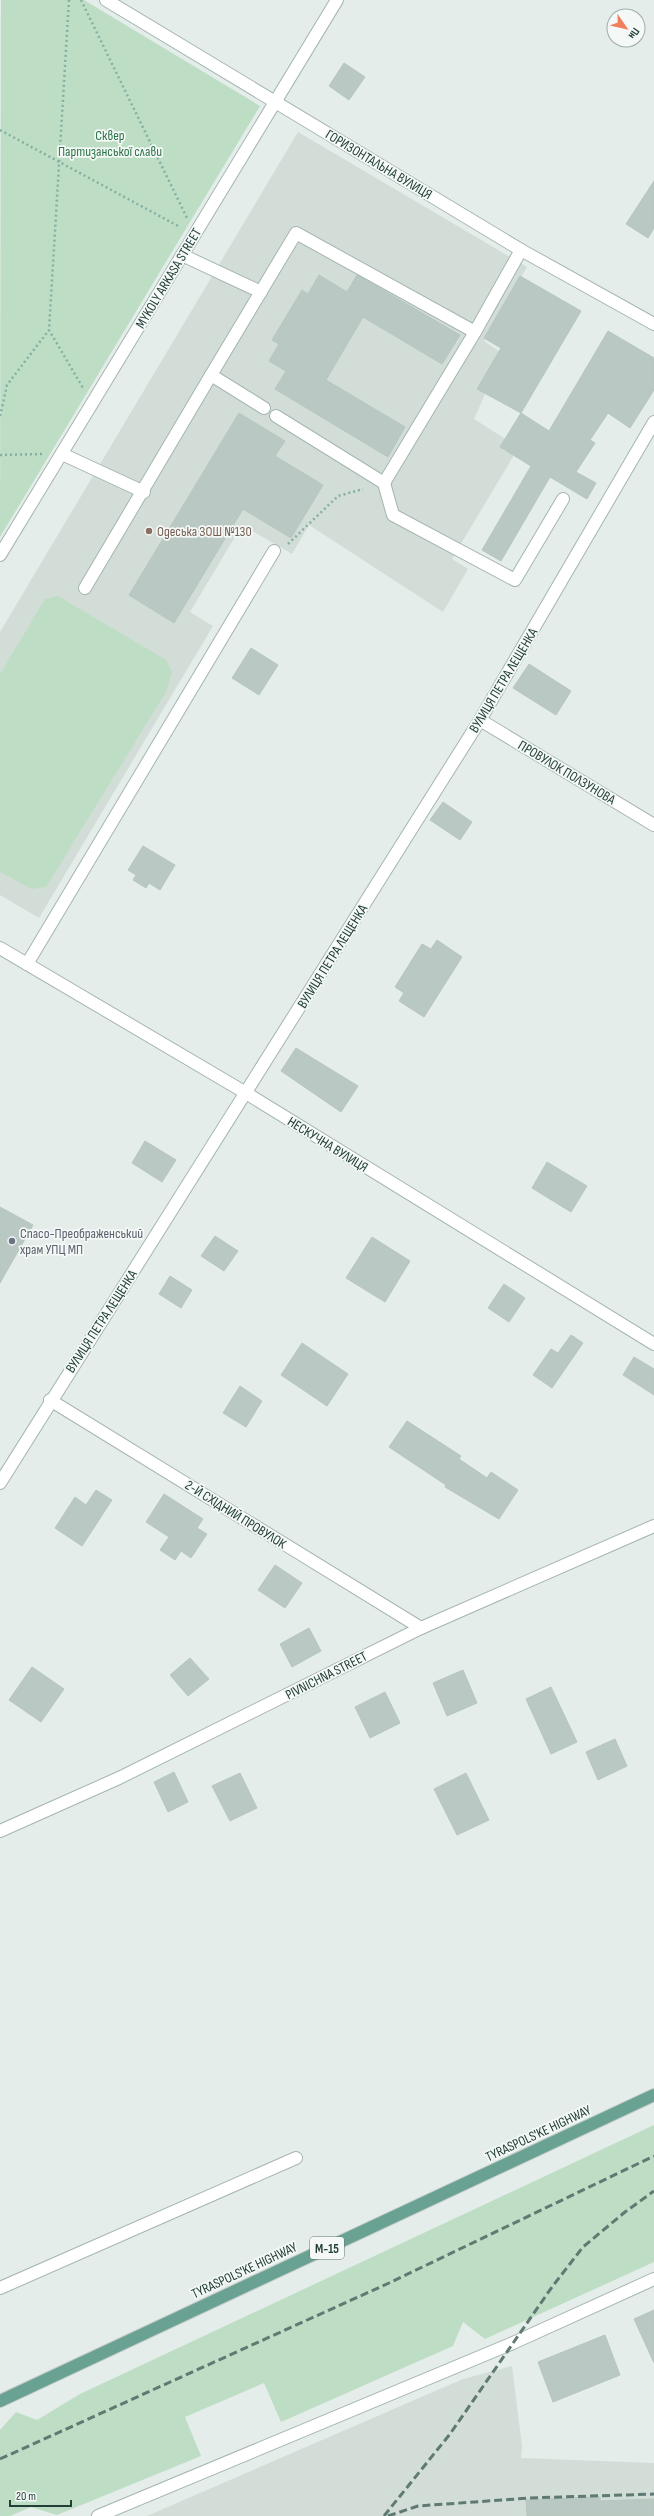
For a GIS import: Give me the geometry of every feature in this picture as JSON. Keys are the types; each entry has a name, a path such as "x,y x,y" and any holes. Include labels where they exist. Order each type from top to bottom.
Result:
{"main road":[{"name":"TYRASPOLS'KE HIGHWAY","path":"0,2401 654,2095"}],"street":[{"name":"ГОРИЗОНТАЛЬНА ВУЛИЦЯ","path":"106,0 521,250 654,324"},
{"name":"MYKOLY ARKASA STREET","path":"0,555 337,0"},
{"path":"85,588 144,492 211,375 296,233 475,332"},
{"path":"384,483 475,332 521,250"},
{"path":"182,255 261,292"},
{"path":"211,375 264,408"},
{"path":"276,416 384,483 393,515 515,580 563,499"},
{"name":"ВУЛИЦЯ ПЕТРА ЛЕЩЕНКА","path":"0,1483 50,1400 246,1093 480,720 654,422"},
{"path":"62,454 144,492"},
{"path":"27,964 274,551"},
{"name":"ПРОВУЛОК ПОЛЗУНОВА","path":"480,720 654,825"},
{"name":"НЕСКУЧНА ВУЛИЦЯ","path":"0,948 246,1093 654,1344"},
{"name":"2-Й СХІДНИЙ ПРОВУЛОК","path":"50,1400 421,1628"},
{"name":"PIVNICHNA STREET","path":"0,1831 119,1778 421,1628 654,1526"},
{"path":"0,2288 296,2158"},
{"path":"98,2516 513,2343 654,2279"}],"path":[{"path":"69,0 50,330 92,404"},
{"path":"80,0 195,234"},
{"path":"0,130 195,234"},
{"path":"0,416 7,385 50,330"},
{"path":"0,455 62,454"},
{"path":"274,551 294,541 338,496 384,483"}],"shaded area":[{"name":"Одеська ЗОШ №130","path":"298,132 527,267 484,341 503,354 474,419 507,440 503,450 514,455 452,559 468,569 443,612 309,525 292,554 242,525 190,612 213,626 39,918 0,895 0,632"},
{"path":"512,2366 522,2446 521,2458 654,2463 654,2516 147,2516 463,2379"}],"green space":[{"name":"Сквер Партизанської слави","path":"1,0 84,0 260,106 0,537"},
{"path":"58,596 166,660 172,672 166,692 46,887 32,889 0,872 0,674 45,599"},
{"path":"654,2125 654,2262 485,2339 463,2322 453,2346 281,2422 264,2383 185,2417 201,2456 57,2515 31,2507 10,2516 0,2516 0,2430 16,2412 37,2420 80,2394"}],"building":[{"path":"344,63 365,77 349,100 329,86"},
{"path":"654,181 654,228 648,238 626,224"},
{"path":"319,275 347,292 357,275 460,335 442,364 363,317 326,380 405,427 388,457 275,389 286,371 269,361 279,344 272,340 302,290 308,294"},
{"path":"520,276 581,311 521,413 477,389 501,348 484,338"},
{"path":"608,331 654,358 654,390 630,428 608,413 590,440 595,443 576,472 596,483 587,499 550,477 501,561 482,550 531,466 500,447 521,413 549,431"},
{"path":"239,413 285,441 275,456 323,485 291,538 243,509 174,623 129,595"},
{"path":"251,648 278,665 259,695 232,678"},
{"path":"529,664 571,691 556,715 513,688"},
{"path":"443,802 472,822 460,840 430,820"},
{"path":"143,846 175,865 160,890 149,883 146,888 133,880 136,875 128,870"},
{"path":"437,940 462,957 424,1017 399,1001 404,993 395,987 422,944 431,949"},
{"path":"296,1048 358,1086 341,1112 281,1071"},
{"path":"145,1141 176,1160 162,1182 132,1163"},
{"path":"547,1162 587,1186 571,1212 532,1188"},
{"name":"Спасо-Преображенський храм УПЦ МП","path":"0,1207 33,1225 0,1283"},
{"path":"215,1236 238,1251 224,1271 201,1256"},
{"path":"372,1237 410,1261 385,1302 346,1278"},
{"path":"170,1276 192,1290 181,1308 159,1294"},
{"path":"504,1284 525,1298 509,1322 488,1308"},
{"path":"571,1335 583,1343 552,1388 533,1375 551,1349 558,1353"},
{"path":"302,1343 348,1374 327,1406 281,1375"},
{"path":"634,1357 654,1369 654,1395 623,1375"},
{"path":"240,1386 262,1401 246,1427 223,1413"},
{"path":"407,1421 461,1456 459,1459 487,1478 491,1472 518,1490 499,1519 445,1487 446,1485 389,1447"},
{"path":"96,1490 112,1500 82,1546 55,1528 75,1497 86,1505"},
{"path":"164,1494 203,1519 197,1528 207,1534 191,1558 181,1551 175,1560 160,1550 169,1537 146,1522"},
{"path":"275,1565 302,1583 285,1608 258,1590"},
{"path":"309,1628 321,1651 292,1667 280,1644"},
{"path":"190,1658 209,1679 188,1696 170,1675"},
{"path":"32,1667 64,1689 41,1722 9,1700"},
{"path":"463,1670 477,1703 447,1716 433,1683"},
{"path":"551,1687 577,1742 551,1754 526,1699"},
{"path":"385,1692 400,1723 370,1738 355,1707"},
{"path":"615,1739 627,1766 598,1780 586,1752"},
{"path":"174,1772 188,1802 168,1812 154,1782"},
{"path":"240,1773 257,1808 230,1821 212,1786"},
{"path":"466,1773 489,1820 457,1835 434,1789"},
{"path":"654,2310 654,2363 634,2319"},
{"path":"605,2335 620,2375 553,2402 538,2362"},
{"path":"600,2497 600,2501 654,2499 654,2516 527,2516 526,2500"}],"railway":[{"path":"0,2459 389,2283 654,2156"},
{"path":"384,2516 450,2434 552,2287 583,2247 625,2212 654,2191"},
{"path":"388,2516 418,2506 530,2498 654,2494"}],"place":[{"name":"Одеська ЗОШ №130","path":"149,531"},
{"name":"Спасо-Преображенський храм УПЦ МП","path":"12,1241"}]}
